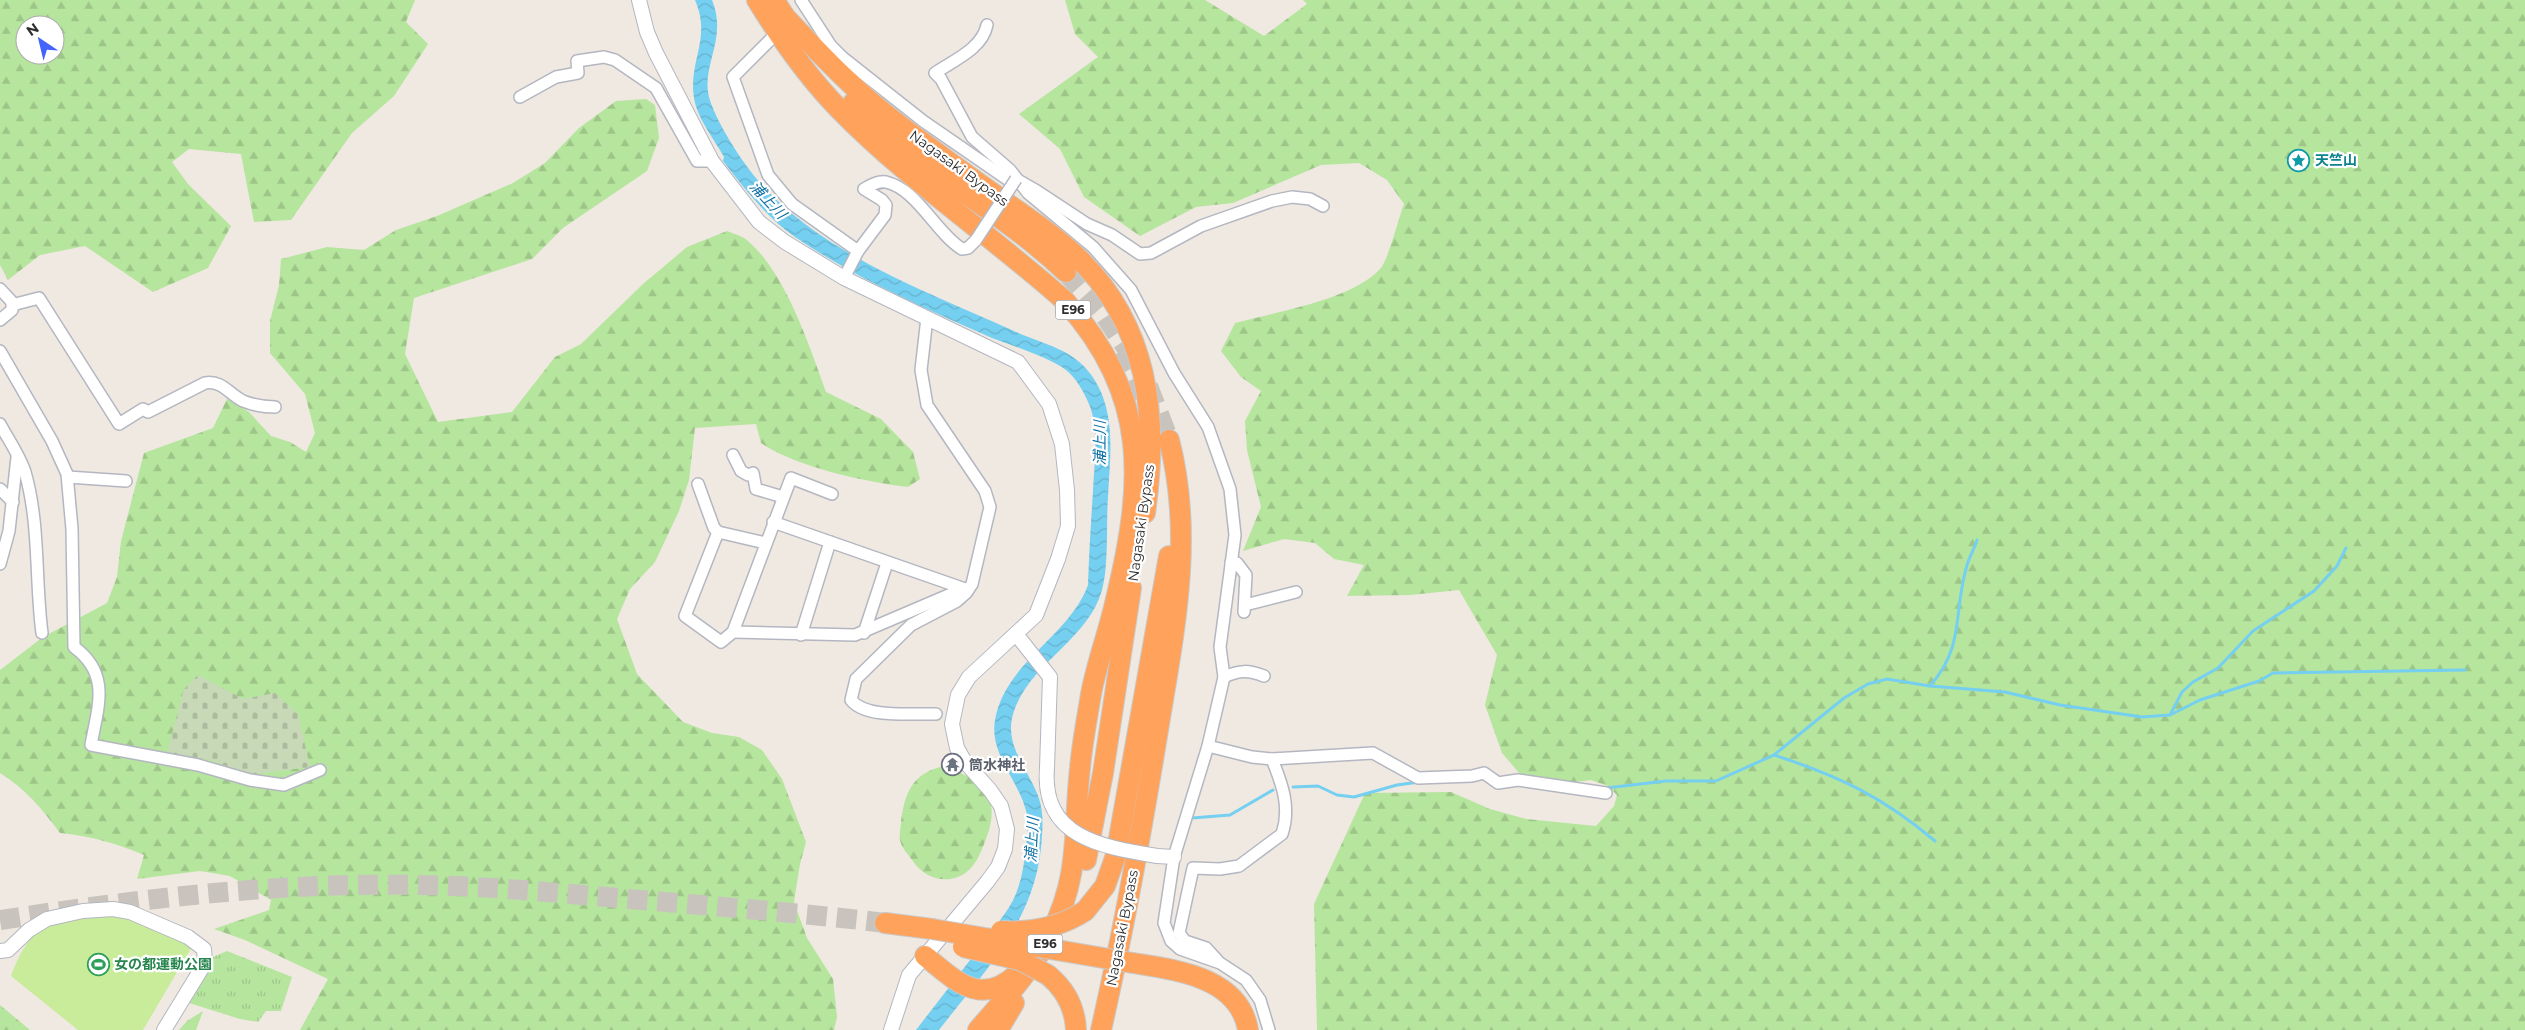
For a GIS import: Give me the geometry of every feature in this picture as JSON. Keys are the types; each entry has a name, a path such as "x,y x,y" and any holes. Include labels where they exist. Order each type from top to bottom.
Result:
{"highway":[{"name":"Nagasaki Bypass","path":"757,0 786,46 815,84 869,138 1065,301 1086,325 1108,359 1128,412 1135,467 1131,523 1116,600 1094,678 1086,722 1079,769 1075,857 1062,907 1052,932 1034,962 978,1030"},
{"name":"Nagasaki Bypass","path":"774,0 788,24 831,80 886,135 917,161 1044,252 1066,272"},
{"name":"Nagasaki Bypass","path":"788,24 863,96 1044,229 1076,255 1096,278 1119,312 1134,343 1145,382 1150,410 1151,435 1148,493 1103,773 1082,882 1073,908 1057,942 1018,994 987,1030"},
{"name":"Nagasaki Bypass","path":"899,164 984,223 1052,275 1093,320 1116,354"},
{"name":"Nagasaki Bypass","path":"1101,1030 1141,827 1176,619 1182,551 1182,506 1179,483 1169,440"},
{"name":"Nagasaki Bypass","path":"1095,1030 1125,883 1146,758 1165,620 1169,556 1169,505 1162,463"},
{"path":"1115,1030 1139,888 1161,782 1186,628 1189,555 1182,506"},
{"path":"928,941 1024,931 1064,922 1085,911 1105,886 1116,856 1169,556"},
{"path":"928,941 946,973 965,986 982,990 999,988 1017,974 1031,958 1062,907"},
{"path":"885,926 928,941 1020,960 1048,975 1061,987 1070,1001 1076,1030"},
{"path":"928,941 1183,972 1220,987 1238,1008 1248,1030"},
{"path":"1132,967 1196,985 1216,998 1225,1008 1237,1030"},
{"path":"998,1030 1018,994"}],"street":[{"path":"638,0 647,32 656,53 712,161 759,222 784,242 845,275 927,318 1018,362 1049,404 1062,444 1068,526 1058,559 1036,615 969,677 958,695 952,724 957,748 965,762 990,790 1001,806 1006,829 1005,849 998,867 988,882 928,941 909,976 891,1030"},
{"path":"788,24 804,4 831,46 868,80 1007,178 1016,179 1087,224 1112,235 1140,254 1151,253 1201,226 1272,200 1292,197 1310,199 1323,206"},
{"path":"987,25 981,40 974,47 935,73 941,78 972,137 1010,170 1028,193 1092,247 1131,290 1174,373 1208,427 1230,489 1235,535 1220,647 1224,677 1208,746 1174,857 1164,923 1166,933 1171,941 1180,949 1220,963"},
{"path":"772,38 733,77 768,175 792,204 858,251"},
{"path":"520,97 556,77 578,73 577,61 604,57 615,60 656,88 697,161 712,161"},
{"path":"845,275 858,251 885,214 886,206 882,200 864,189 876,183 887,182 907,194 951,242 962,249 968,248 976,240 1016,179"},
{"path":"0,290 13,303 12,310 0,320"},
{"path":"12,305 39,298 119,424 143,409 148,412 205,383 212,382 220,384 243,401 265,407 275,407"},
{"path":"927,318 921,370 927,405 985,491 990,507 985,538 972,584 967,592 957,601 911,625 856,679 850,694 853,703 869,711 936,714"},
{"path":"0,351 52,441 68,477 72,529 74,647 94,666 99,680 100,697 90,744 198,765 250,780 284,784 320,770"},
{"path":"0,424 24,470 33,512 42,633"},
{"path":"733,455 741,471 748,475 753,473 756,489 783,497"},
{"path":"0,564 9,531 17,457"},
{"path":"68,477 126,481"},
{"path":"718,532 686,616 721,642 733,632 791,478 832,494"},
{"path":"698,484 714,528 718,532 765,543"},
{"path":"0,489 13,502"},
{"path":"773,522 967,592"},
{"path":"801,635 830,542"},
{"path":"864,633 888,563"},
{"path":"1232,563 1237,563 1246,575 1244,608 1296,592"},
{"path":"733,632 771,631 801,635 855,635 864,633 951,594 967,592"},
{"path":"1016,634 1048,670 1051,694 1045,785 1058,816 1077,833 1099,845 1157,856 1174,857"},
{"path":"1224,677 1237,671 1248,670 1264,676"},
{"path":"1208,746 1272,759 1372,753 1418,778 1472,776 1484,773 1498,783 1518,780 1606,794"},
{"path":"1269,1030 1262,1006 1246,980 1220,963 1206,948 1185,941 1179,933 1193,868 1220,869 1239,866 1282,834 1287,810 1284,792 1272,759"},
{"path":"0,951 8,950 29,930 47,919 98,909 130,912 188,937 204,949 204,963 164,1030"}],"green space":[{"path":"0,0 415,0 406,22 428,44 394,96 352,133 291,220 254,222 241,154 189,149 172,162 188,184 231,226 208,268 153,292 85,246 40,255 8,280 0,265"},
{"path":"1065,0 1205,0 1264,36 1307,4 1303,0 2525,0 2525,1030 1317,1030 1314,904 1365,793 1451,792 1490,809 1526,819 1596,826 1614,806 1617,795 1608,786 1591,780 1567,783 1520,774 1502,753 1485,705 1497,655 1459,590 1410,595 1347,596 1364,565 1334,559 1315,543 1284,539 1243,551 1261,507 1247,450 1245,421 1261,391 1241,377 1221,351 1235,323 1312,304 1351,289 1367,280 1383,264 1404,204 1387,180 1359,163 1321,165 1233,203 1196,207 1140,236 1084,197 1060,149 1019,114 1098,57 1075,34"},
{"path":"646,99 655,105 659,138 647,171 563,228 532,259 414,298 405,354 438,422 512,412 555,357 581,344 643,284 687,247 727,231 741,236 748,241 762,255 774,272 795,311 826,392 881,419 913,452 920,479 908,487 832,472 776,452 761,443 756,424 695,428 689,480 679,511 655,562 630,589 617,619 637,674 683,722 712,733 739,737 762,750 782,779 806,842 800,864 794,902 807,938 833,979 837,1017 834,1030 300,1030 328,979 245,940 214,929 269,910 271,900 230,876 200,871 137,879 144,855 103,841 60,833 33,800 0,773 0,670 43,637 107,603 117,577 121,541 144,453 213,428 227,399 249,412 271,436 290,442 306,452 315,433 305,394 270,353 270,321 279,285 281,259 327,247 364,250 396,230 437,216 513,183 545,163 579,128 616,101"},
{"path":"198,675 243,699 275,693 298,714 310,767 249,775 211,760 167,753 184,689"},
{"path":"940,767 967,776 977,782 985,790 990,800 992,811 991,824 980,855 963,875 947,879 931,876 917,867 903,848 900,838 901,821 907,794 916,780 922,775"},
{"name":"女の都運動公園","path":"119,914 193,945 143,1030 78,1030 11,976 29,941 40,930 65,919"},
{"name":"女の都運動公園","path":"227,951 292,977 281,1011 266,1011 258,1022 240,1019 189,1003 213,957"},
{"path":"0,1005 30,1030 0,1030"},
{"path":"203,1011 196,1030 179,1030 187,1021"}],"water":[{"name":"浦上川","path":"695,0 712,0 716,14 716,39 707,85 711,105 743,161 768,191 797,218 830,242 866,262 941,299 1056,348 1076,359 1092,376 1100,390 1109,419 1110,450 1106,557 1102,590 1095,608 1085,623 1033,678 1022,694 1011,722 1013,743 1036,791 1041,808 1042,830 1038,865 1031,892 1020,917 992,963 939,1030 916,1030 1005,913 1015,896 1020,882 1028,818 1019,791 1001,757 994,733 995,720 1001,700 1011,682 1067,620 1079,603 1088,585 1096,447 1092,414 1087,399 1076,381 1070,373 1058,365 911,302 864,278 817,252 784,229 765,211 747,192 723,161 724,157 702,121 696,106 693,85 701,38 701,27 700,14"}],"waterway":[{"path":"1930,686 1949,657 1956,630 1967,565 1977,540"},
{"path":"2170,715 2182,692 2193,682 2218,668 2253,631 2314,591 2337,566 2346,548"},
{"path":"1606,788 1666,781 1716,781 1774,755 1844,698 1868,684 1887,679 1930,686 2005,692 2060,705 2142,717 2170,715 2200,700 2259,681 2273,673 2465,670"},
{"path":"1774,755 1819,771 1859,789 1897,812 1935,841"},
{"path":"1293,787 1318,786 1337,795 1354,797 1397,785 1419,782"},
{"path":"1192,818 1230,815 1273,790"}],"tunnel":[{"path":"1066,272 1105,316 1135,361"},
{"path":"1116,354 1145,411 1162,463"},
{"path":"1148,386 1169,440"},
{"path":"0,920 156,899 261,889 366,885 474,887 530,891 763,910 885,923"}],"place":[{"name":"天竺山","path":"2299,160"},
{"name":"筒水神社","path":"953,765"},
{"name":"女の都運動公園","path":"98,964"}]}
